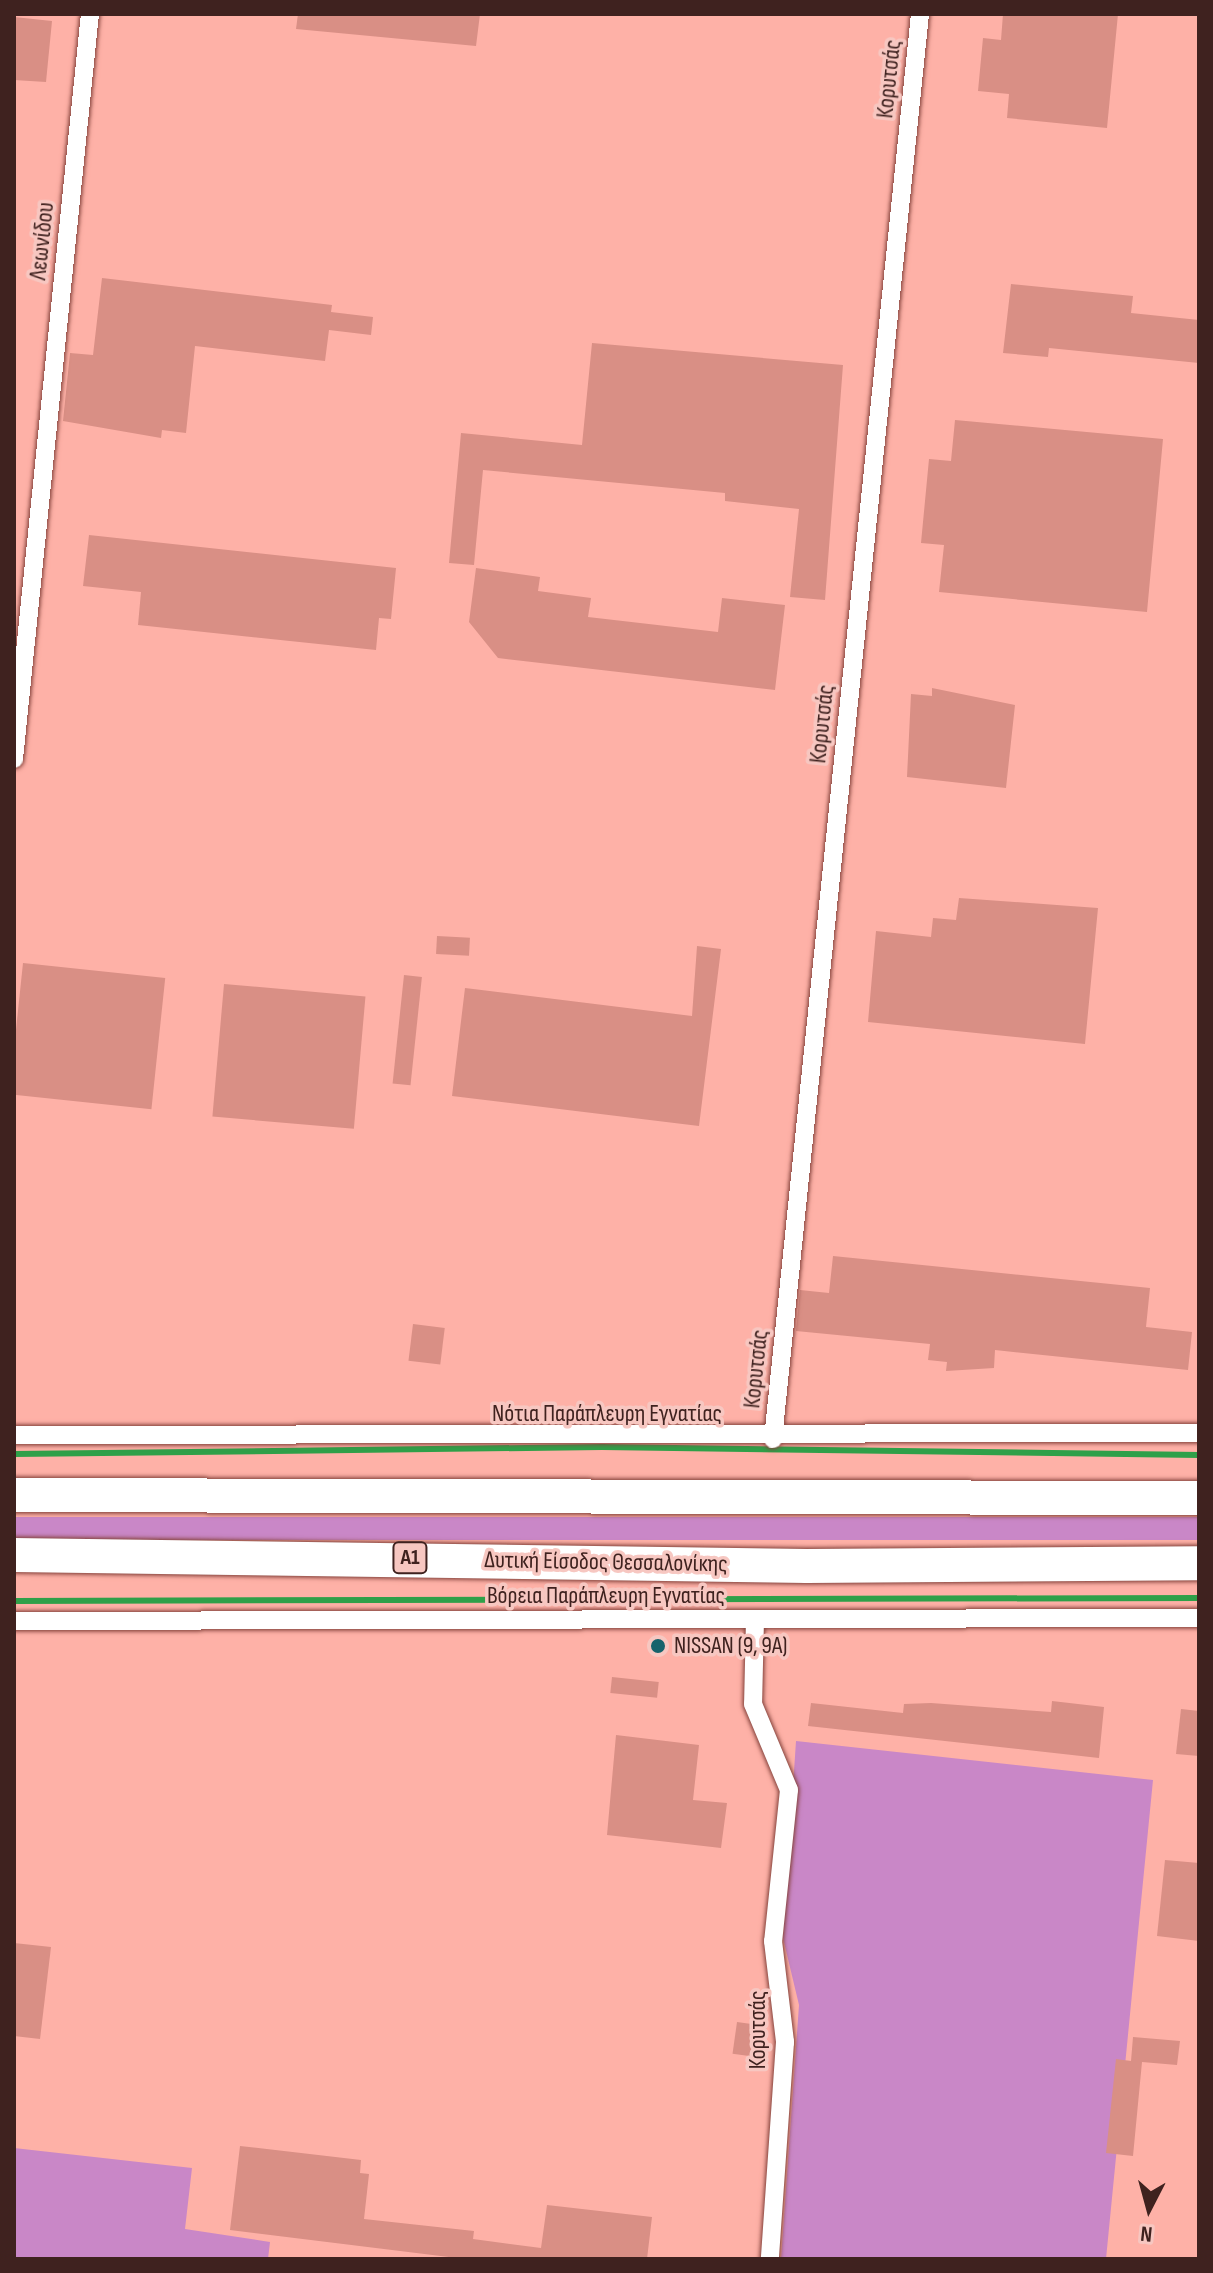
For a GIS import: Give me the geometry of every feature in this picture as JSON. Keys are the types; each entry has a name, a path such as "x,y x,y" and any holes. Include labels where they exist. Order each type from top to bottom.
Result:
{"highway":[{"path":"14,1495 1199,1498"},
{"name":"Δυτική Είσοδος Θεσσαλονίκης","path":"14,1555 807,1566 1199,1563"}],"street":[{"name":"Λεωνίδου","path":"14,759 90,14"},
{"name":"Κορυτσάς","path":"773,1439 920,14"},
{"name":"Νότια Παράπλευρη Εγνατίας","path":"14,1435 773,1439 1199,1433"},
{"name":"Βόρεια Παράπλευρη Εγνατίας","path":"14,1621 1199,1618"},
{"name":"Κορυτσάς","path":"755,1619 753,1704 789,1790 773,1941 785,2042 770,2259"}],"shaded area":[{"path":"14,1517 1199,1517 1199,1540 14,1540"},
{"path":"796,1741 1153,1780 1106,2259 781,2259 799,2005 783,1938"},
{"path":"14,2148 192,2168 185,2229 270,2242 268,2259 14,2259"}],"building":[{"path":"298,14 480,14 476,46 296,29"},
{"path":"1003,14 1118,14 1107,128 1007,118 1009,94 978,91 983,38 1001,40"},
{"path":"14,17 52,21 46,82 14,80"},
{"path":"102,278 332,305 331,312 373,317 371,335 329,330 325,361 195,346 186,433 162,430 161,438 63,421 70,353 93,355"},
{"path":"1011,284 1133,296 1131,313 1199,320 1199,363 1049,348 1048,357 1003,353"},
{"path":"592,343 843,365 825,600 790,597 799,509 725,501 725,493 483,470 474,565 449,563 461,433 582,445"},
{"path":"955,420 1163,439 1147,612 939,592 944,545 921,543 929,459 951,461"},
{"path":"89,535 396,568 391,619 379,618 376,650 138,625 141,592 83,586"},
{"path":"476,568 540,577 538,591 591,598 588,617 718,632 722,598 785,605 775,690 498,658 469,622"},
{"path":"932,688 1015,705 1006,788 907,777 911,694 932,696"},
{"path":"959,898 1098,908 1085,1044 868,1022 876,931 931,937 933,918 956,920"},
{"path":"437,936 470,938 469,956 436,954"},
{"path":"697,946 721,949 699,1126 452,1096 465,988 692,1016"},
{"path":"23,963 165,978 151,1109 14,1095 14,1049"},
{"path":"404,975 422,977 411,1085 393,1083"},
{"path":"224,984 365,996 354,1129 212,1116"},
{"path":"833,1256 1150,1288 1146,1327 1192,1332 1188,1370 995,1350 994,1368 946,1371 947,1362 928,1360 930,1344 796,1331 800,1290 829,1293"},
{"path":"413,1324 445,1328 440,1365 408,1361"},
{"path":"612,1677 659,1682 657,1698 610,1693"},
{"path":"1052,1701 1104,1707 1099,1758 808,1726 811,1703 903,1713 904,1704 931,1703 1051,1712"},
{"path":"1181,1709 1199,1711 1199,1756 1176,1754"},
{"path":"616,1735 699,1745 693,1800 727,1803 721,1848 607,1835"},
{"path":"1165,1860 1199,1863 1199,1941 1157,1936"},
{"path":"14,1943 51,1947 40,2039 14,2036"},
{"path":"737,2022 767,2026 762,2058 733,2054"},
{"path":"1133,2037 1180,2041 1177,2065 1142,2062 1133,2156 1106,2153 1116,2059 1131,2061"},
{"path":"240,2146 361,2160 360,2173 369,2174 364,2219 474,2231 473,2239 541,2248 547,2205 652,2217 647,2259 465,2259 230,2230"}],"waterway":[{"path":"14,1454 602,1447 1199,1455"},
{"path":"14,1601 1199,1598"}],"place":[{"name":"NISSAN (9, 9Α)","path":"658,1646"}]}
